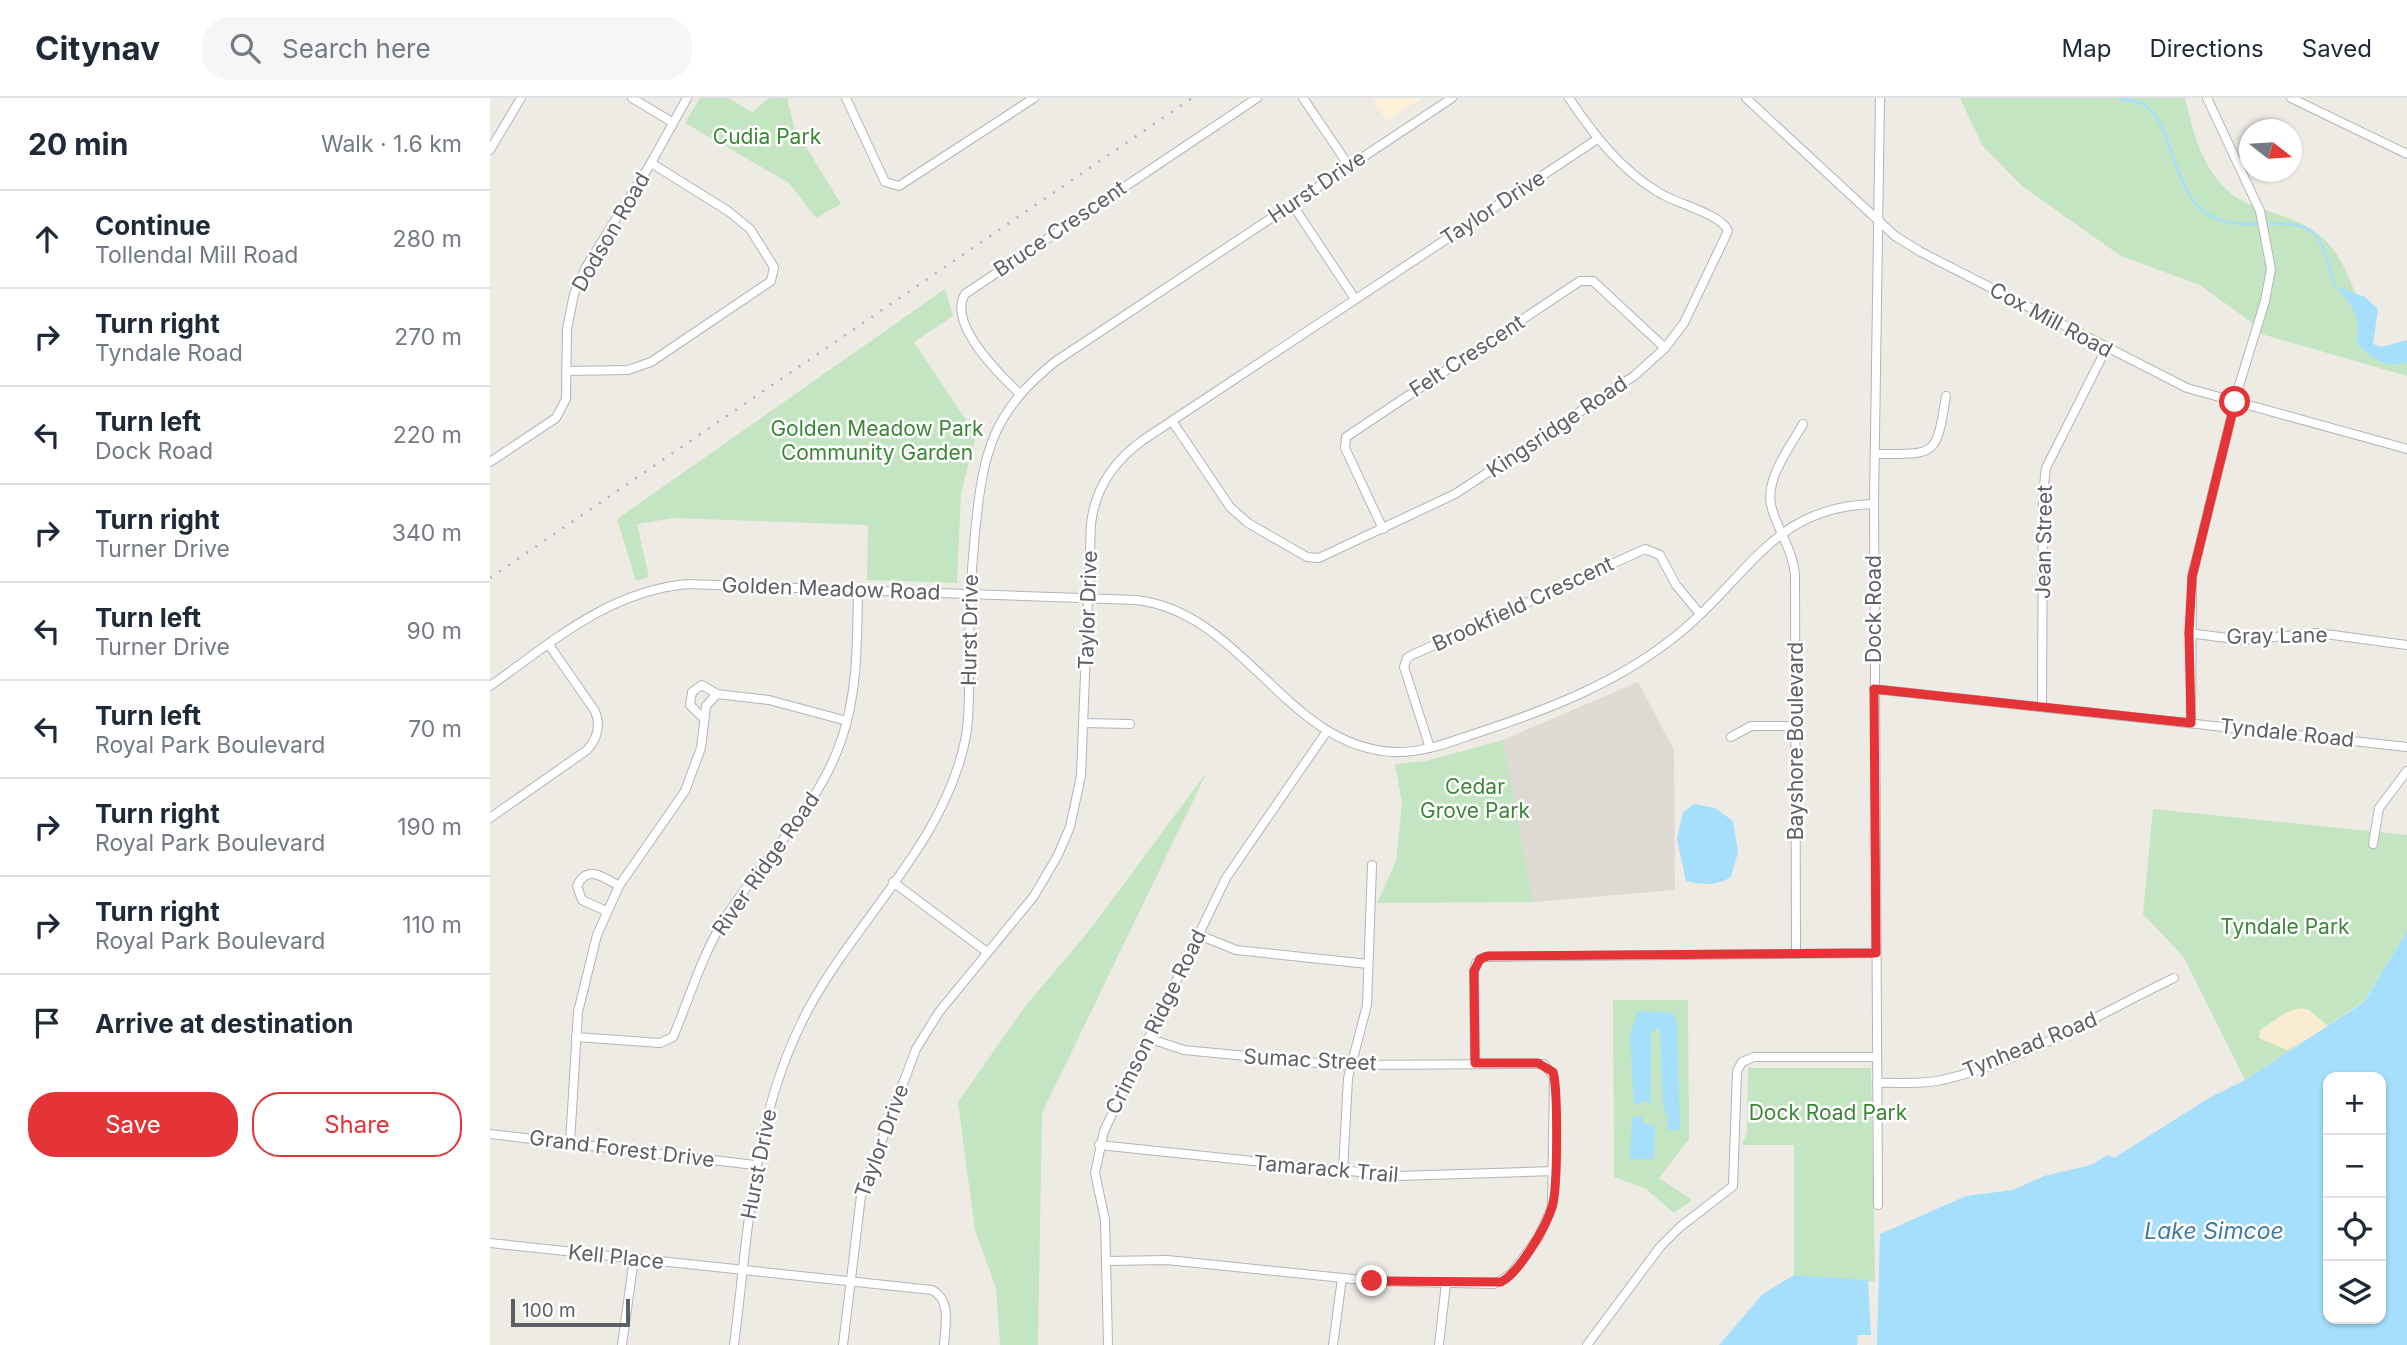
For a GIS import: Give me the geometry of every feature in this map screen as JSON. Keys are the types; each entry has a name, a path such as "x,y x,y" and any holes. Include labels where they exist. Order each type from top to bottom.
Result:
{"street":[{"path":"490,150 521,98"},
{"path":"632,98 672,122"},
{"name":"Dodson Road","path":"490,462 539,432 556,418 566,399 567,330 574,294 586,267 651,163 687,98"},
{"path":"846,98 885,182 899,186 1034,98"},
{"name":"Bruce Crescent","path":"1020,394 992,366 965,326 960,313 965,294 1258,98"},
{"path":"1303,98 1349,166"},
{"name":"Hurst Drive","path":"734,1345 755,1165 781,1072 808,1009 842,952 933,824 960,761 969,701 971,594 981,474 992,441 1020,394 1056,360 1452,98"},
{"name":"Kingsridge Road","path":"1172,421 1230,507 1248,523 1307,557 1319,558 1455,494 1634,376 1665,348 1698,299 1728,231 1721,220 1648,186 1596,140 1569,98"},
{"name":"Cox Mill Road","path":"1746,98 1895,236 1921,252 2106,349 2187,388 2407,449"},
{"name":"Dock Road","path":"1878,1205 1874,504 1880,98"},
{"path":"2191,723 2189,633 2192,577 2235,402 2265,301 2271,269 2260,211 2207,98"},
{"path":"2291,98 2407,154"},
{"name":"Taylor Drive","path":"843,1345 861,1196 910,1064 939,1012 1034,896 1062,848 1080,786 1092,512 1101,488 1125,455 1172,421 1596,140"},
{"path":"566,371 628,370 651,362 771,281 774,267 750,229 728,211 651,163"},
{"path":"1292,204 1355,299"},
{"name":"Felt Crescent","path":"1383,528 1345,448 1346,438 1580,281 1593,281 1665,348"},
{"name":"Jean Street","path":"2042,707 2042,494 2046,468 2106,349"},
{"path":"1875,454 1920,454 1932,449 1939,440 1946,396"},
{"name":"Bayshore Boulevard","path":"1796,952 1796,575 1793,558 1772,511 1771,493 1781,465 1803,424"},
{"name":"Golden Meadow Road","path":"490,686 620,599 661,586 687,584 1144,601 1190,617 1220,636 1326,731 1351,743 1375,750 1395,752 1430,748 1532,715 1612,679 1647,658 1700,614 1782,531 1823,510 1874,504"},
{"name":"Brookfield Crescent","path":"1430,748 1404,667 1407,658 1412,655 1645,549 1660,555 1676,585 1700,614"},
{"name":"River Ridge Road","path":"576,1037 660,1043 671,1040 691,984 711,942 819,787 834,761 847,722 855,677 858,591"},
{"name":"Gray Lane","path":"2189,633 2242,640 2318,633 2407,645"},
{"path":"490,818 587,750 595,738 598,722 595,711 550,645"},
{"path":"704,719 690,705 692,692 702,685 712,688 717,694 769,700 847,722"},
{"name":"Tyndale Road","path":"1874,689 2407,747"},
{"path":"570,1143 576,1037 587,966 606,911 619,886 685,791 701,748 706,706 717,694"},
{"path":"1084,723 1130,724"},
{"path":"1731,737 1751,726 1796,726"},
{"name":"Crimson Ridge Road","path":"1108,1345 1105,1220 1095,1173 1099,1145 1148,1038 1234,865 1326,731"},
{"path":"2373,844 2379,808 2407,771"},
{"path":"1343,1171 1348,1078 1366,1016 1372,865"},
{"path":"606,911 582,900 577,886 580,880 597,873 619,886"},
{"path":"893,882 987,952"},
{"path":"1199,935 1236,950 1368,964"},
{"path":"1475,1063 1475,966 1483,957 1876,953"},
{"name":"Tynhead Road","path":"1877,1083 1939,1081 2003,1061 2059,1038 2174,978"},
{"name":"Sumac Street","path":"1148,1038 1184,1050 1352,1065 1538,1063 1553,1072 1554,1171"},
{"path":"1587,1345 1660,1248 1680,1227 1734,1186 1737,1071 1742,1062 1754,1057 1876,1057"},
{"name":"Grand Forest Drive","path":"490,1134 755,1165"},
{"name":"Tamarack Trail","path":"1099,1145 1408,1176 1554,1171"},
{"path":"1107,1261 1167,1260 1342,1278 1494,1284 1506,1280 1545,1225 1552,1207 1554,1171"},
{"name":"Kell Place","path":"490,1243 932,1290 939,1293 946,1307 944,1345"},
{"path":"622,1345 634,1258"},
{"path":"1334,1345 1342,1278"},
{"path":"1439,1345 1446,1283"}],"shaded area":[{"path":"1373,98 1422,98 1386,121"},
{"path":"1638,682 1674,750 1675,890 1533,902 1503,740"}],"green space":[{"name":"Cudia Park","path":"700,98 728,98 752,112 769,98 787,98 794,127 841,204 816,218 789,183 685,123"},
{"path":"1960,98 2185,98 2199,147 2217,180 2243,201 2291,219 2317,233 2327,242 2343,264 2356,295 2336,287 2355,312 2358,343 2379,361 2391,364 2407,363 2407,376 2258,333 2251,322 2200,285 2121,256 2022,186 1982,145"},
{"name":"Golden Meadow Park Community Garden","path":"945,289 953,316 914,342 976,435 961,493 957,583 867,580 868,525 674,518 637,524 649,577 636,581 617,519"},
{"name":"Cedar Grove Park","path":"1503,740 1533,902 1377,903 1396,861 1402,803 1395,764 1426,761"},
{"path":"1207,772 1042,1113 1038,1345 1000,1345 996,1288 975,1230 958,1102 1027,1004 1088,932"},
{"name":"Tyndale Park","path":"2153,809 2407,835 2407,931 2364,1001 2245,1080 2183,956 2143,914"},
{"path":"1613,1000 1688,1000 1689,1139 1659,1178 1692,1200 1674,1213 1646,1189 1614,1177"},
{"name":"Dock Road Park","path":"1748,1068 1871,1068 1875,1282 1794,1275 1794,1145 1742,1145 1747,1132"}],"sand":[{"path":"2301,1008 2309,1010 2329,1027 2287,1050 2259,1038 2260,1030 2287,1012"}],"water":[{"path":"2335,286 2365,297 2378,309 2373,344 2381,347 2407,340 2407,363 2391,364 2379,361 2357,343 2357,318 2347,299"},
{"path":"1694,804 1715,808 1733,821 1738,852 1731,877 1720,882 1704,884 1686,881 1677,839 1683,812"},
{"name":"Lake Simcoe","path":"2407,931 2407,1345 1877,1345 1880,1234 1966,1196 2013,1190 2044,1176 2091,1165 2108,1155 2114,1158 2209,1098 2245,1080 2364,1002"},
{"path":"1638,1011 1673,1013 1677,1021 1680,1130 1668,1130 1668,1117 1663,1107 1660,1029 1651,1033 1651,1104 1646,1101 1634,1105 1630,1036"},
{"path":"1632,1116 1643,1117 1642,1122 1655,1126 1654,1159 1630,1159"},
{"path":"1794,1275 1868,1280 1871,1335 1858,1335 1857,1345 1719,1345 1763,1294"}],"waterway":[{"path":"2120,98 2143,104 2154,114 2184,184 2201,209 2232,223 2297,225 2310,230 2322,245 2335,286"}],"railway":[{"path":"490,578 1192,98"}],"route":[{"path":"1372,1281 1494,1284 1506,1280 1538,1238 1552,1207 1553,1072 1544,1064 1538,1063 1475,1063 1474,971 1480,959 1488,956 1876,953 1874,689 2191,723 2189,633 2192,577 2235,402"}]}
